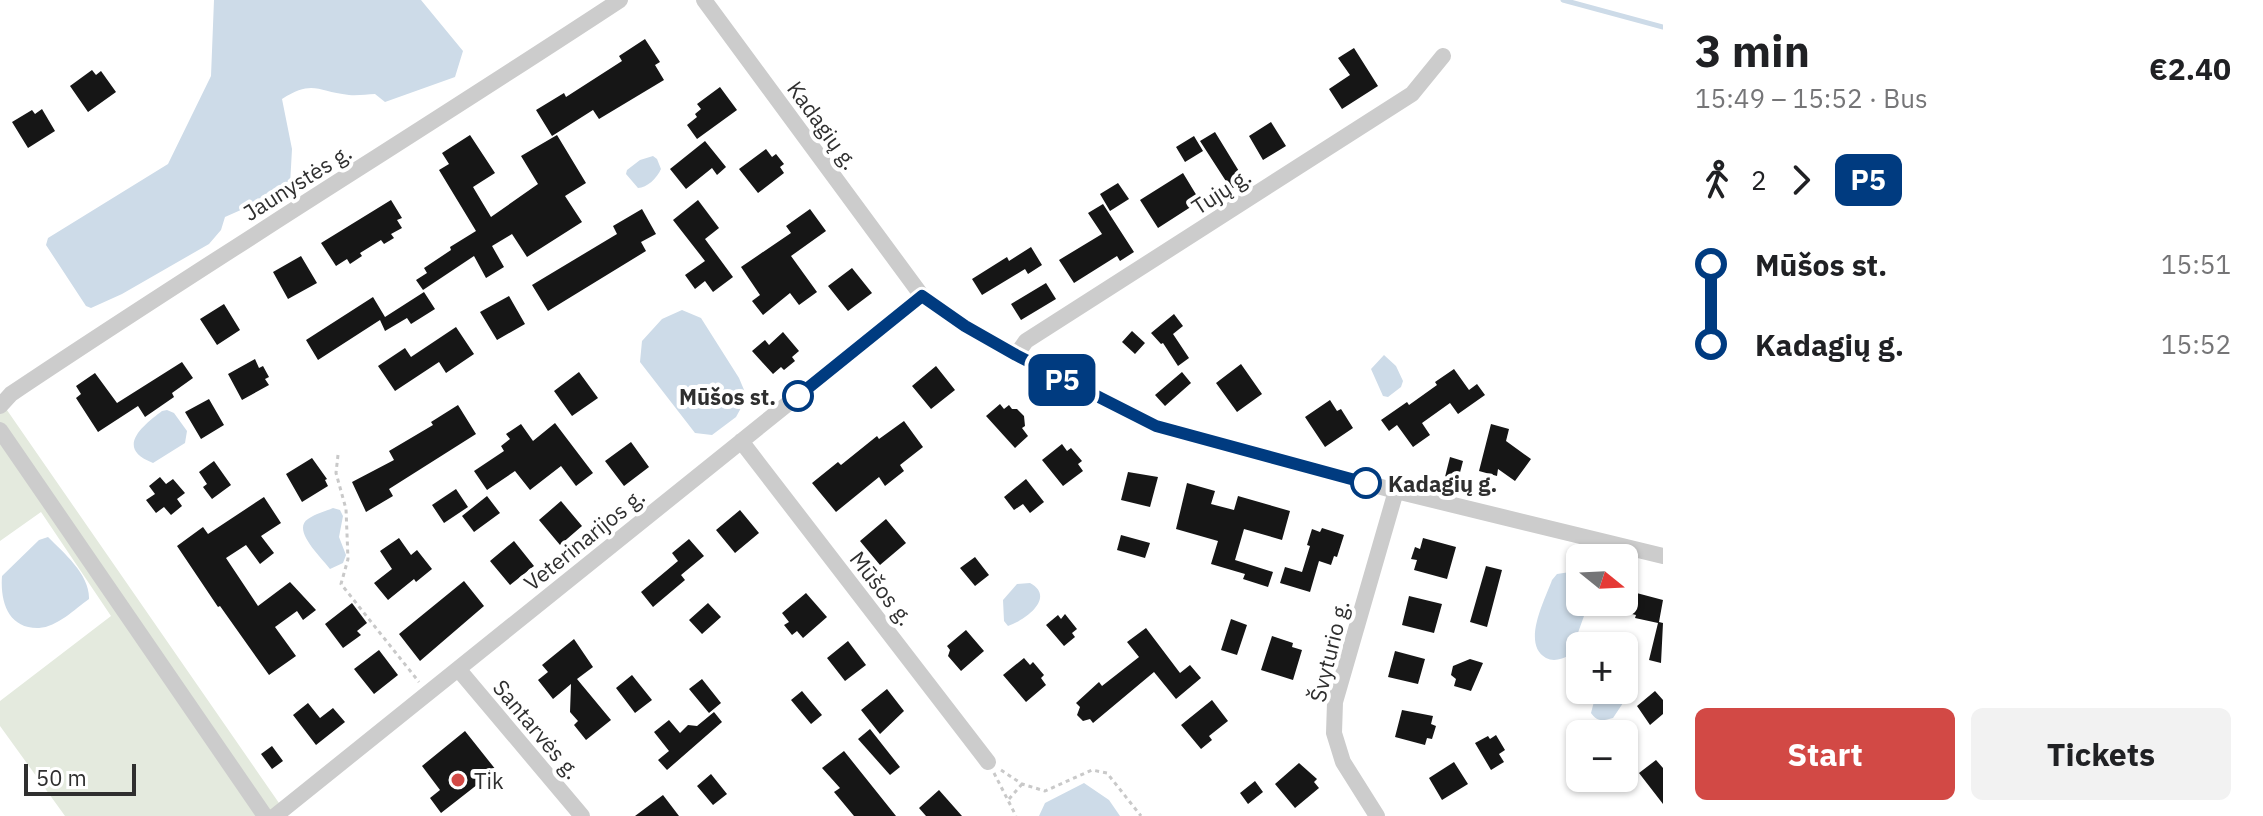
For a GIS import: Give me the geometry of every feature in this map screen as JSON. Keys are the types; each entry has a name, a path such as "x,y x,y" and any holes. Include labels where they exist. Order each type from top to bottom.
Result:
{"street":[{"name":"Jaunystės g.","path":"0,406 11,394 225,252 412,136 620,0"},
{"name":"Kadagių g.","path":"704,0 922,296 965,326 1156,426 1396,491 1663,556"},
{"name":"Tujų g.","path":"1016,355 1026,341 1412,94 1443,56"},
{"name":"Veterinarijos g.","path":"275,816 922,296"},
{"path":"0,430 265,816"},
{"name":"Mūšos g.","path":"741,441 988,762"},
{"name":"Švyturio g.","path":"1377,816 1343,762 1334,733 1335,702 1396,491"},
{"name":"Santarvės g.","path":"459,670 582,816"}],"path":[{"path":"338,455 336,473 346,509 348,559 341,584 429,695"},
{"path":"988,762 1022,784 1045,791 1092,770 1107,773 1141,816"},
{"path":"988,762 1016,816"},
{"path":"1008,800 1022,784"}],"shaded area":[{"path":"0,400 288,816 65,816 0,726 0,701 111,616 41,512 0,541"}],"water":[{"path":"214,0 421,0 463,51 455,77 385,102 375,94 349,95 316,88 301,90 282,99 292,149 290,185 225,217 221,230 209,244 122,294 91,308 86,306 46,245 48,238 168,164 211,76"},
{"path":"653,156 661,169 651,182 638,188 626,174 627,170 640,160"},
{"path":"682,310 701,318 739,378 747,397 736,417 712,435 695,433 640,362 642,341 662,319"},
{"path":"1384,355 1396,366 1403,381 1401,387 1388,397 1383,396 1371,369"},
{"path":"167,410 174,413 187,431 185,443 153,463 141,457 134,443 148,422"},
{"path":"333,508 340,510 343,516 339,537 346,555 343,563 330,569 303,530 308,519"},
{"path":"48,537 81,573 89,599 66,617 46,627 29,627 20,624 8,612 2,576 39,540"},
{"path":"1566,573 1566,616 1584,616 1578,632 1566,632 1566,657 1558,660 1546,658 1535,643 1540,610 1557,574"},
{"path":"1030,583 1040,595 1036,608 1008,626 1004,621 1003,600 1017,584"},
{"path":"1593,704 1622,704 1613,718 1598,719 1591,713"},
{"path":"1084,783 1109,800 1120,816 1039,816 1045,803"}],"building":[{"path":"645,39 660,62 655,65 664,80 599,119 593,110 552,136 536,110 564,93 566,97 622,61 619,56"},
{"path":"1354,48 1378,86 1342,109 1329,89 1350,75 1338,58"},
{"path":"92,70 96,75 101,71 116,92 88,112 70,86"},
{"path":"720,87 737,110 697,139 687,125 701,109 697,104"},
{"path":"42,109 55,131 28,148 12,122 32,110 35,114"},
{"path":"1271,122 1286,146 1263,160 1249,136"},
{"path":"1215,132 1245,181 1231,189 1200,141"},
{"path":"470,135 495,173 473,187 491,217 538,184 521,156 557,135 586,183 565,196 582,222 527,257 512,234 492,246 504,267 486,278 474,256 423,290 416,280 427,273 424,268 476,231 439,170 449,164 442,153"},
{"path":"1194,136 1203,151 1185,162 1176,147"},
{"path":"705,141 726,167 717,175 712,168 686,189 670,169"},
{"path":"766,149 772,157 776,154 784,164 780,167 784,173 758,193 739,169"},
{"path":"1183,173 1200,201 1158,228 1140,200"},
{"path":"1118,183 1129,199 1110,211 1100,194"},
{"path":"391,200 402,218 397,220 402,228 391,234 394,238 384,244 381,240 360,253 362,256 350,264 347,259 336,266 321,243"},
{"path":"698,200 719,228 705,239 733,277 713,292 705,281 695,289 685,275 705,261 673,220"},
{"path":"1103,204 1134,252 1120,261 1117,256 1074,283 1059,260 1102,234 1088,213"},
{"path":"642,209 656,234 641,242 646,251 548,311 532,285 617,234 613,226"},
{"path":"810,209 826,231 791,256 817,292 799,305 790,293 763,315 752,301 760,295 741,267 791,233 786,226"},
{"path":"1031,247 1042,265 1028,274 1025,269 982,295 972,279 1007,257 1009,261"},
{"path":"301,256 317,283 288,299 273,272"},
{"path":"852,268 872,293 848,311 828,286"},
{"path":"1046,283 1056,299 1021,320 1011,304"},
{"path":"424,292 435,309 411,324 407,318 385,331 380,320 318,360 306,340 373,297 385,317"},
{"path":"509,296 525,324 497,340 480,312"},
{"path":"224,304 240,330 217,345 200,319"},
{"path":"1174,314 1183,326 1173,334 1189,358 1178,366 1163,343 1151,333"},
{"path":"456,327 474,354 446,373 439,362 395,391 378,366 405,348 411,357"},
{"path":"1132,331 1145,343 1135,354 1122,342"},
{"path":"783,332 799,351 792,357 795,361 773,374 752,351 765,340 769,345"},
{"path":"255,359 269,377 265,379 269,385 242,400 228,374"},
{"path":"182,362 193,378 172,393 174,397 145,417 138,406 98,432 76,398 81,394 76,386 95,373 117,403"},
{"path":"1241,364 1262,394 1237,412 1216,383"},
{"path":"936,366 955,390 931,409 912,386"},
{"path":"1454,369 1469,390 1477,384 1485,395 1458,414 1450,403 1422,423 1430,435 1413,447 1397,425 1389,431 1381,420 1407,402 1409,405"},
{"path":"579,372 598,398 572,416 554,391"},
{"path":"1182,372 1191,383 1165,406 1155,395"},
{"path":"209,399 224,425 201,439 185,412"},
{"path":"1330,400 1337,411 1341,409 1353,428 1325,447 1305,417"},
{"path":"1000,404 1004,409 1009,405 1017,409 1024,416 1025,426 1022,428 1028,436 1015,448 986,416"},
{"path":"458,405 476,434 389,489 393,496 366,512 352,482 394,460 389,451 433,425 431,422"},
{"path":"904,421 923,447 900,465 904,471 885,486 879,477 836,512 812,483 838,462 841,465 877,436 879,439"},
{"path":"555,423 593,473 576,486 561,466 530,490 515,471 487,490 474,471 504,451 501,446 510,439 506,434 521,424 533,441"},
{"path":"1491,424 1509,429 1506,441 1531,459 1515,481 1498,469 1497,476 1479,471"},
{"path":"631,442 649,467 624,486 605,461"},
{"path":"1062,444 1067,451 1071,448 1082,461 1078,464 1083,471 1063,486 1042,460"},
{"path":"1450,457 1463,461 1458,480 1445,477"},
{"path":"312,458 327,479 328,486 302,502 286,474"},
{"path":"214,461 231,485 212,499 203,487 207,484 199,472"},
{"path":"1128,472 1158,477 1150,507 1121,500"},
{"path":"160,477 166,484 173,479 185,493 177,499 182,506 171,515 164,507 156,513 146,500 155,494 149,486"},
{"path":"1026,479 1044,502 1030,513 1023,504 1014,510 1004,497"},
{"path":"1187,483 1215,491 1211,504 1234,510 1238,496 1290,511 1282,540 1244,529 1235,560 1273,572 1268,587 1243,579 1245,574 1211,564 1218,541 1176,529"},
{"path":"456,489 468,507 444,523 432,505"},
{"path":"487,496 500,513 474,532 462,516"},
{"path":"264,497 281,523 261,536 274,553 260,564 246,545 226,558 258,606 290,582 316,610 303,620 297,611 275,627 296,656 269,675 177,546 203,527 208,534"},
{"path":"561,501 582,526 560,545 539,520"},
{"path":"740,510 759,533 735,553 716,530"},
{"path":"886,519 906,543 880,565 860,541"},
{"path":"1322,528 1344,535 1331,565 1319,561 1310,592 1280,583 1285,567 1302,572 1312,529 1320,532"},
{"path":"1121,535 1150,543 1145,558 1117,550"},
{"path":"399,538 411,555 417,550 432,569 388,600 374,583 392,569 380,551"},
{"path":"1423,538 1456,547 1447,579 1414,570 1417,560 1411,559 1415,547 1420,549"},
{"path":"689,539 704,556 681,575 685,580 653,607 641,592 678,561 672,553"},
{"path":"514,541 534,566 510,585 490,561"},
{"path":"975,557 989,575 975,586 960,568"},
{"path":"1486,566 1502,570 1487,627 1470,622"},
{"path":"464,581 484,606 420,661 399,634"},
{"path":"806,593 827,617 803,638 797,631 792,635 784,625 789,622 782,613"},
{"path":"1638,593 1663,600 1659,622 1663,623 1661,663 1649,660 1658,623 1635,618 1638,616"},
{"path":"1409,596 1442,604 1434,633 1402,625"},
{"path":"352,603 367,623 357,631 361,635 343,648 325,624"},
{"path":"708,603 721,617 702,634 689,620"},
{"path":"1065,614 1077,629 1072,633 1075,637 1064,646 1046,625 1058,615 1061,619"},
{"path":"1231,619 1247,625 1237,655 1221,650"},
{"path":"1146,628 1180,673 1190,665 1201,678 1176,699 1154,672 1093,723 1090,719 1083,721 1077,715 1080,707 1076,703 1099,682 1102,686 1139,657 1127,642"},
{"path":"966,630 984,651 961,671 948,656 950,650 947,646"},
{"path":"1272,636 1293,643 1292,647 1302,650 1293,680 1261,670"},
{"path":"574,639 593,667 577,679 611,720 586,740 574,725 578,721 570,712 571,684 553,699 538,680 548,672 542,665"},
{"path":"848,641 866,665 845,681 827,658"},
{"path":"379,650 398,675 374,694 354,669"},
{"path":"1395,651 1425,659 1418,684 1388,677"},
{"path":"1024,658 1030,665 1033,662 1044,675 1041,678 1046,685 1026,702 1003,675"},
{"path":"1470,659 1483,663 1471,691 1454,686 1456,679 1451,675 1453,666"},
{"path":"632,675 652,700 635,713 616,688"},
{"path":"702,679 721,703 709,713 689,689"},
{"path":"887,689 904,711 880,734 861,710"},
{"path":"802,691 822,715 811,724 791,700"},
{"path":"1655,691 1663,700 1663,714 1650,725 1637,706"},
{"path":"1212,700 1228,721 1209,736 1212,740 1201,749 1181,725"},
{"path":"308,703 320,718 333,708 345,722 316,745 293,715"},
{"path":"1402,710 1433,716 1431,724 1436,726 1432,739 1427,738 1425,745 1395,737"},
{"path":"714,712 722,722 667,770 658,760 669,751 654,732 669,720 680,733 688,725 697,726"},
{"path":"870,729 900,767 890,775 858,739"},
{"name":"Tik","path":"465,731 496,770 441,813 430,798 440,790 422,766"},
{"path":"1496,735 1505,750 1499,754 1504,762 1491,770 1475,743"},
{"path":"272,746 283,761 272,769 261,754"},
{"path":"844,751 896,816 854,816 834,792 840,788 822,768"},
{"path":"1656,760 1663,768 1663,804 1639,773"},
{"path":"1454,762 1468,784 1442,800 1429,778"},
{"path":"1299,763 1317,779 1314,782 1319,788 1295,808 1275,784"},
{"path":"711,774 727,794 713,805 697,786"},
{"path":"1255,781 1263,792 1248,804 1240,793"},
{"path":"939,790 962,816 926,816 919,808"},
{"path":"663,795 679,816 635,816"}],"waterway":[{"path":"1563,0 1663,27"}],"bus line":[{"name":"P5","path":"798,396 922,296 965,326 1016,355 1156,426 1366,483"}],"place":[{"name":"Mūšos st.","path":"798,396"},
{"name":"Kadagių g.","path":"1366,483"},
{"name":"Tik","path":"458,780"}]}
